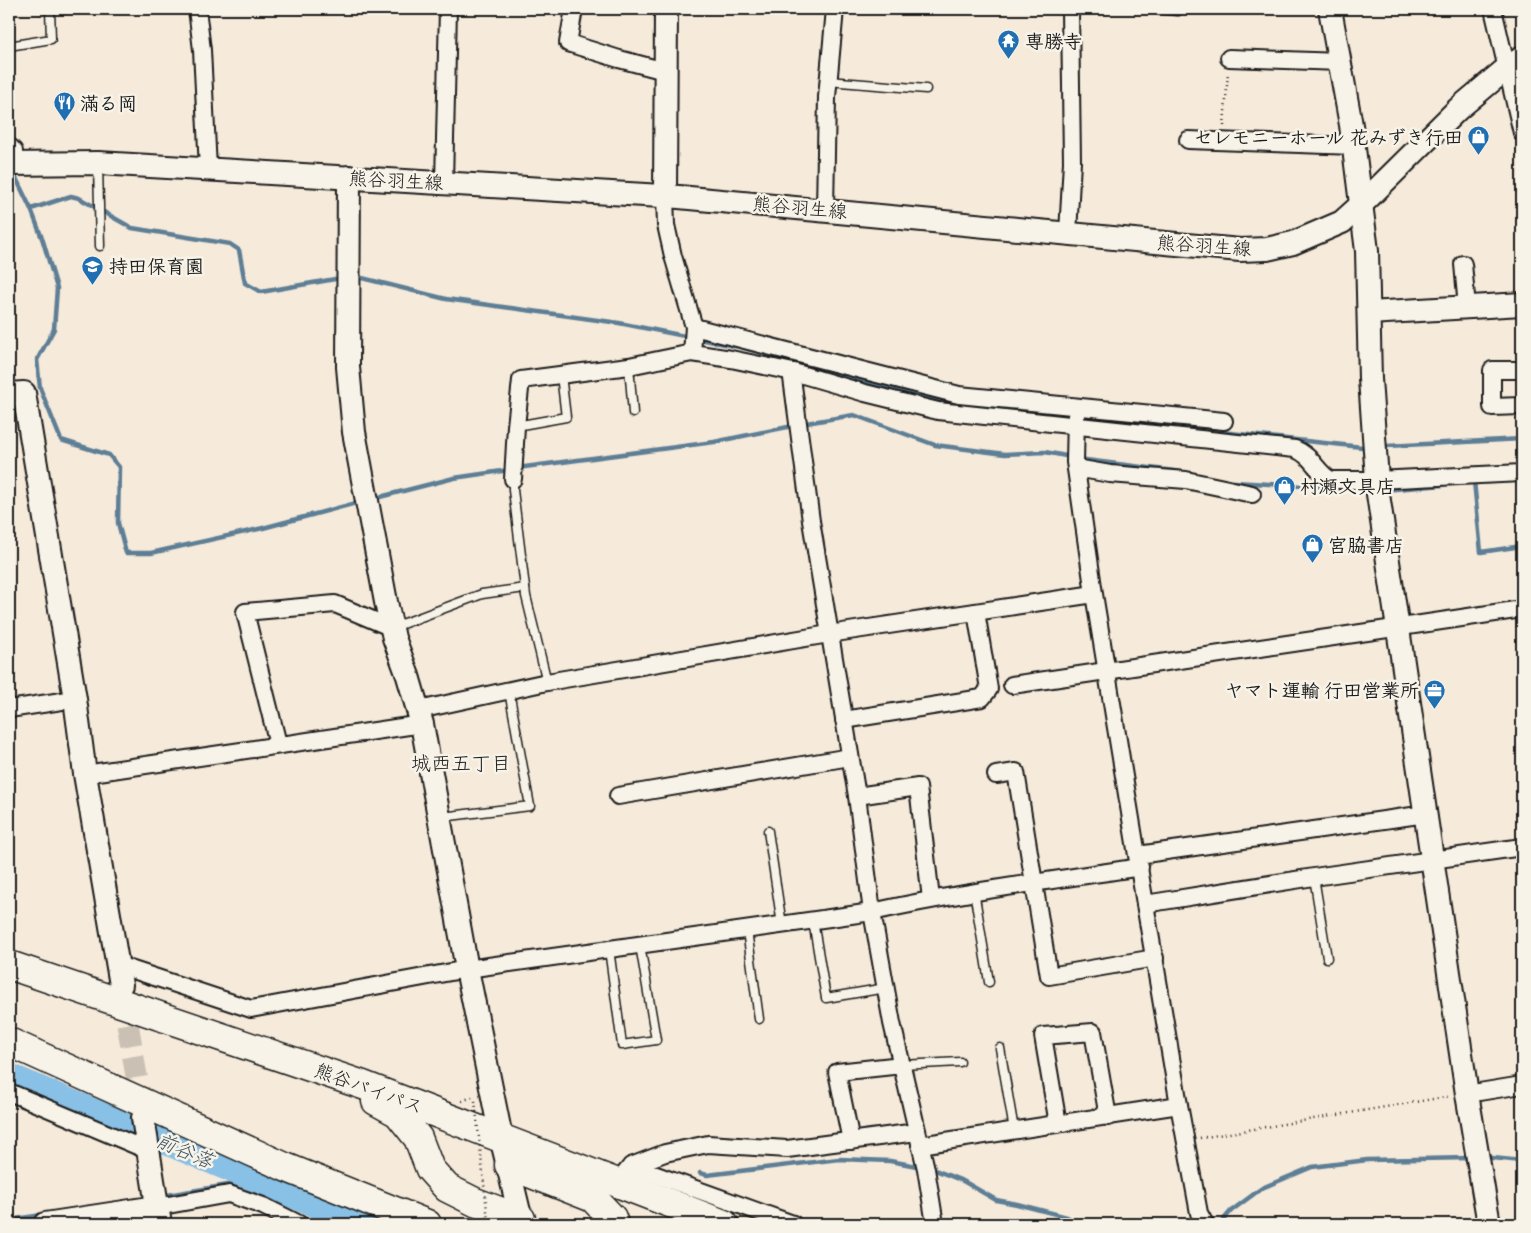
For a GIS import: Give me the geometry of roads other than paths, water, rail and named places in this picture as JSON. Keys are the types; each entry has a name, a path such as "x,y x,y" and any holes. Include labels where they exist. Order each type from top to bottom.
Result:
{"highway":[{"name":"熊谷バイパス","path":"9,966 363,1085 501,1137 624,1174 724,1224"},
{"path":"9,1042 285,1166 426,1224"},
{"path":"363,1085 371,1098 398,1113 418,1138 430,1169 446,1188 521,1222"},
{"path":"509,1165 593,1198 612,1218 614,1224"}],"street":[{"path":"197,9 202,50 208,170"},
{"path":"444,182 448,9"},
{"path":"574,9 568,43 665,71"},
{"path":"666,9 664,196 666,225 694,339 731,359 793,372 865,393 938,411 1224,421"},
{"path":"825,209 828,82 835,9"},
{"path":"1068,233 1072,162 1070,9"},
{"path":"1330,9 1354,146 1367,251 1370,379 1377,486 1467,1094 1490,1224"},
{"path":"1493,9 1515,63 1522,133"},
{"path":"1229,58 1340,62"},
{"name":"熊谷羽生線","path":"11,158 664,196 825,209 1240,250 1267,249 1293,243 1342,222 1458,109 1515,63"},
{"path":"1188,140 1354,146"},
{"path":"349,177 348,367 354,432 392,628 420,717 467,969 501,1137 521,1222"},
{"path":"1463,264 1467,307"},
{"path":"1369,313 1522,304"},
{"path":"513,479 521,380 629,366 694,339 959,395 1076,416 1295,449 1307,454 1326,477 1331,480 1377,486 1522,473"},
{"path":"1522,370 1492,370 1492,407 1522,406"},
{"path":"793,372 792,378 811,521 857,796 872,912 886,988 926,1169 935,1224"},
{"path":"9,394 24,393 75,699 85,774 120,975 251,1008 467,969 872,912 974,891 1033,883 1139,861 1426,814"},
{"path":"1076,416 1076,461 1094,594 1179,1105 1199,1213 1205,1224"},
{"path":"1076,461 1110,474 1186,480 1252,494"},
{"path":"85,774 278,744 420,717 547,682 829,634 1094,594"},
{"path":"278,744 245,612 335,604 392,628"},
{"path":"1012,685 1397,626 1522,609"},
{"path":"844,720 982,698 989,689 976,612"},
{"path":"9,709 75,699"},
{"path":"618,796 850,757"},
{"path":"996,775 1016,772 1049,976 1155,958"},
{"path":"857,796 918,787 932,899"},
{"path":"1146,904 1314,877 1522,847"},
{"path":"1058,1124 1043,1036 1093,1032 1108,1117"},
{"path":"851,1141 837,1072 902,1064"},
{"path":"1467,1094 1522,1085"},
{"path":"9,1092 149,1150"},
{"path":"624,1174 665,1153 708,1144 787,1149 851,1141 919,1139 1014,1130 1179,1105"},
{"path":"143,1118 157,1206"},
{"path":"624,1174 793,1224"},
{"path":"45,1224 230,1194 263,1206 299,1224"}],"lane":[{"path":"9,46 51,39 50,9"},
{"path":"1157,9 1178,12 1178,9"},
{"path":"828,82 926,89"},
{"path":"98,163 100,246"},
{"path":"629,366 633,413"},
{"path":"516,426 566,417 561,375"},
{"path":"513,479 525,588 547,682"},
{"path":"392,628 482,594 525,588"},
{"path":"439,818 530,806 509,691"},
{"path":"768,831 782,925"},
{"path":"1314,877 1327,958"},
{"path":"974,891 989,982"},
{"path":"813,921 826,998 886,988"},
{"path":"747,930 759,1019"},
{"path":"609,949 622,1045 656,1040 640,945"},
{"path":"1000,1048 1014,1130"},
{"path":"902,1064 960,1062"}],"waterway":[{"path":"13,172 31,209 57,288 54,329 37,360 40,388 61,440 109,455 119,467 118,523 126,553 151,553 263,528 360,502"},
{"path":"31,209 71,196 79,198 132,228 230,244 239,250 245,283 261,292 335,279"},
{"path":"354,276 446,299 619,323 740,347 938,401 1072,416"},
{"path":"517,468 714,442 854,415 935,445 1005,454 1045,452 1071,457"},
{"path":"1079,417 1362,447"},
{"path":"1387,446 1522,439"},
{"path":"1078,459 1182,472"},
{"path":"372,499 454,478 509,470"},
{"path":"1471,482 1474,481 1481,552 1522,546"},
{"path":"1234,482 1371,490"},
{"path":"1384,490 1443,485"},
{"name":"前谷落","path":"9,1076 361,1224"},
{"path":"1483,1157 1522,1161"},
{"path":"1220,1224 1231,1211 1262,1188 1312,1167 1367,1160 1470,1158"},
{"path":"700,1173 707,1175 839,1159 890,1161 922,1167"},
{"path":"930,1168 963,1181 996,1200 1067,1217 1080,1224"},
{"path":"161,1196 258,1180"},
{"path":"9,1220 42,1215"}],"tunnel":[{"path":"122,991 143,1114"}],"place":[{"name":"専勝寺","path":"1009,60"},
{"name":"滿る岡","path":"64,122"},
{"name":"セレモニーホール 花みずき行田","path":"1479,156"},
{"name":"持田保育園","path":"93,285"},
{"name":"村瀬文具店","path":"1284,505"},
{"name":"宮脇書店","path":"1312,564"},
{"name":"ヤマト運輸 行田営業所","path":"1435,709"}],"district":[{"name":"城西五丁目","path":"461,762"}]}
